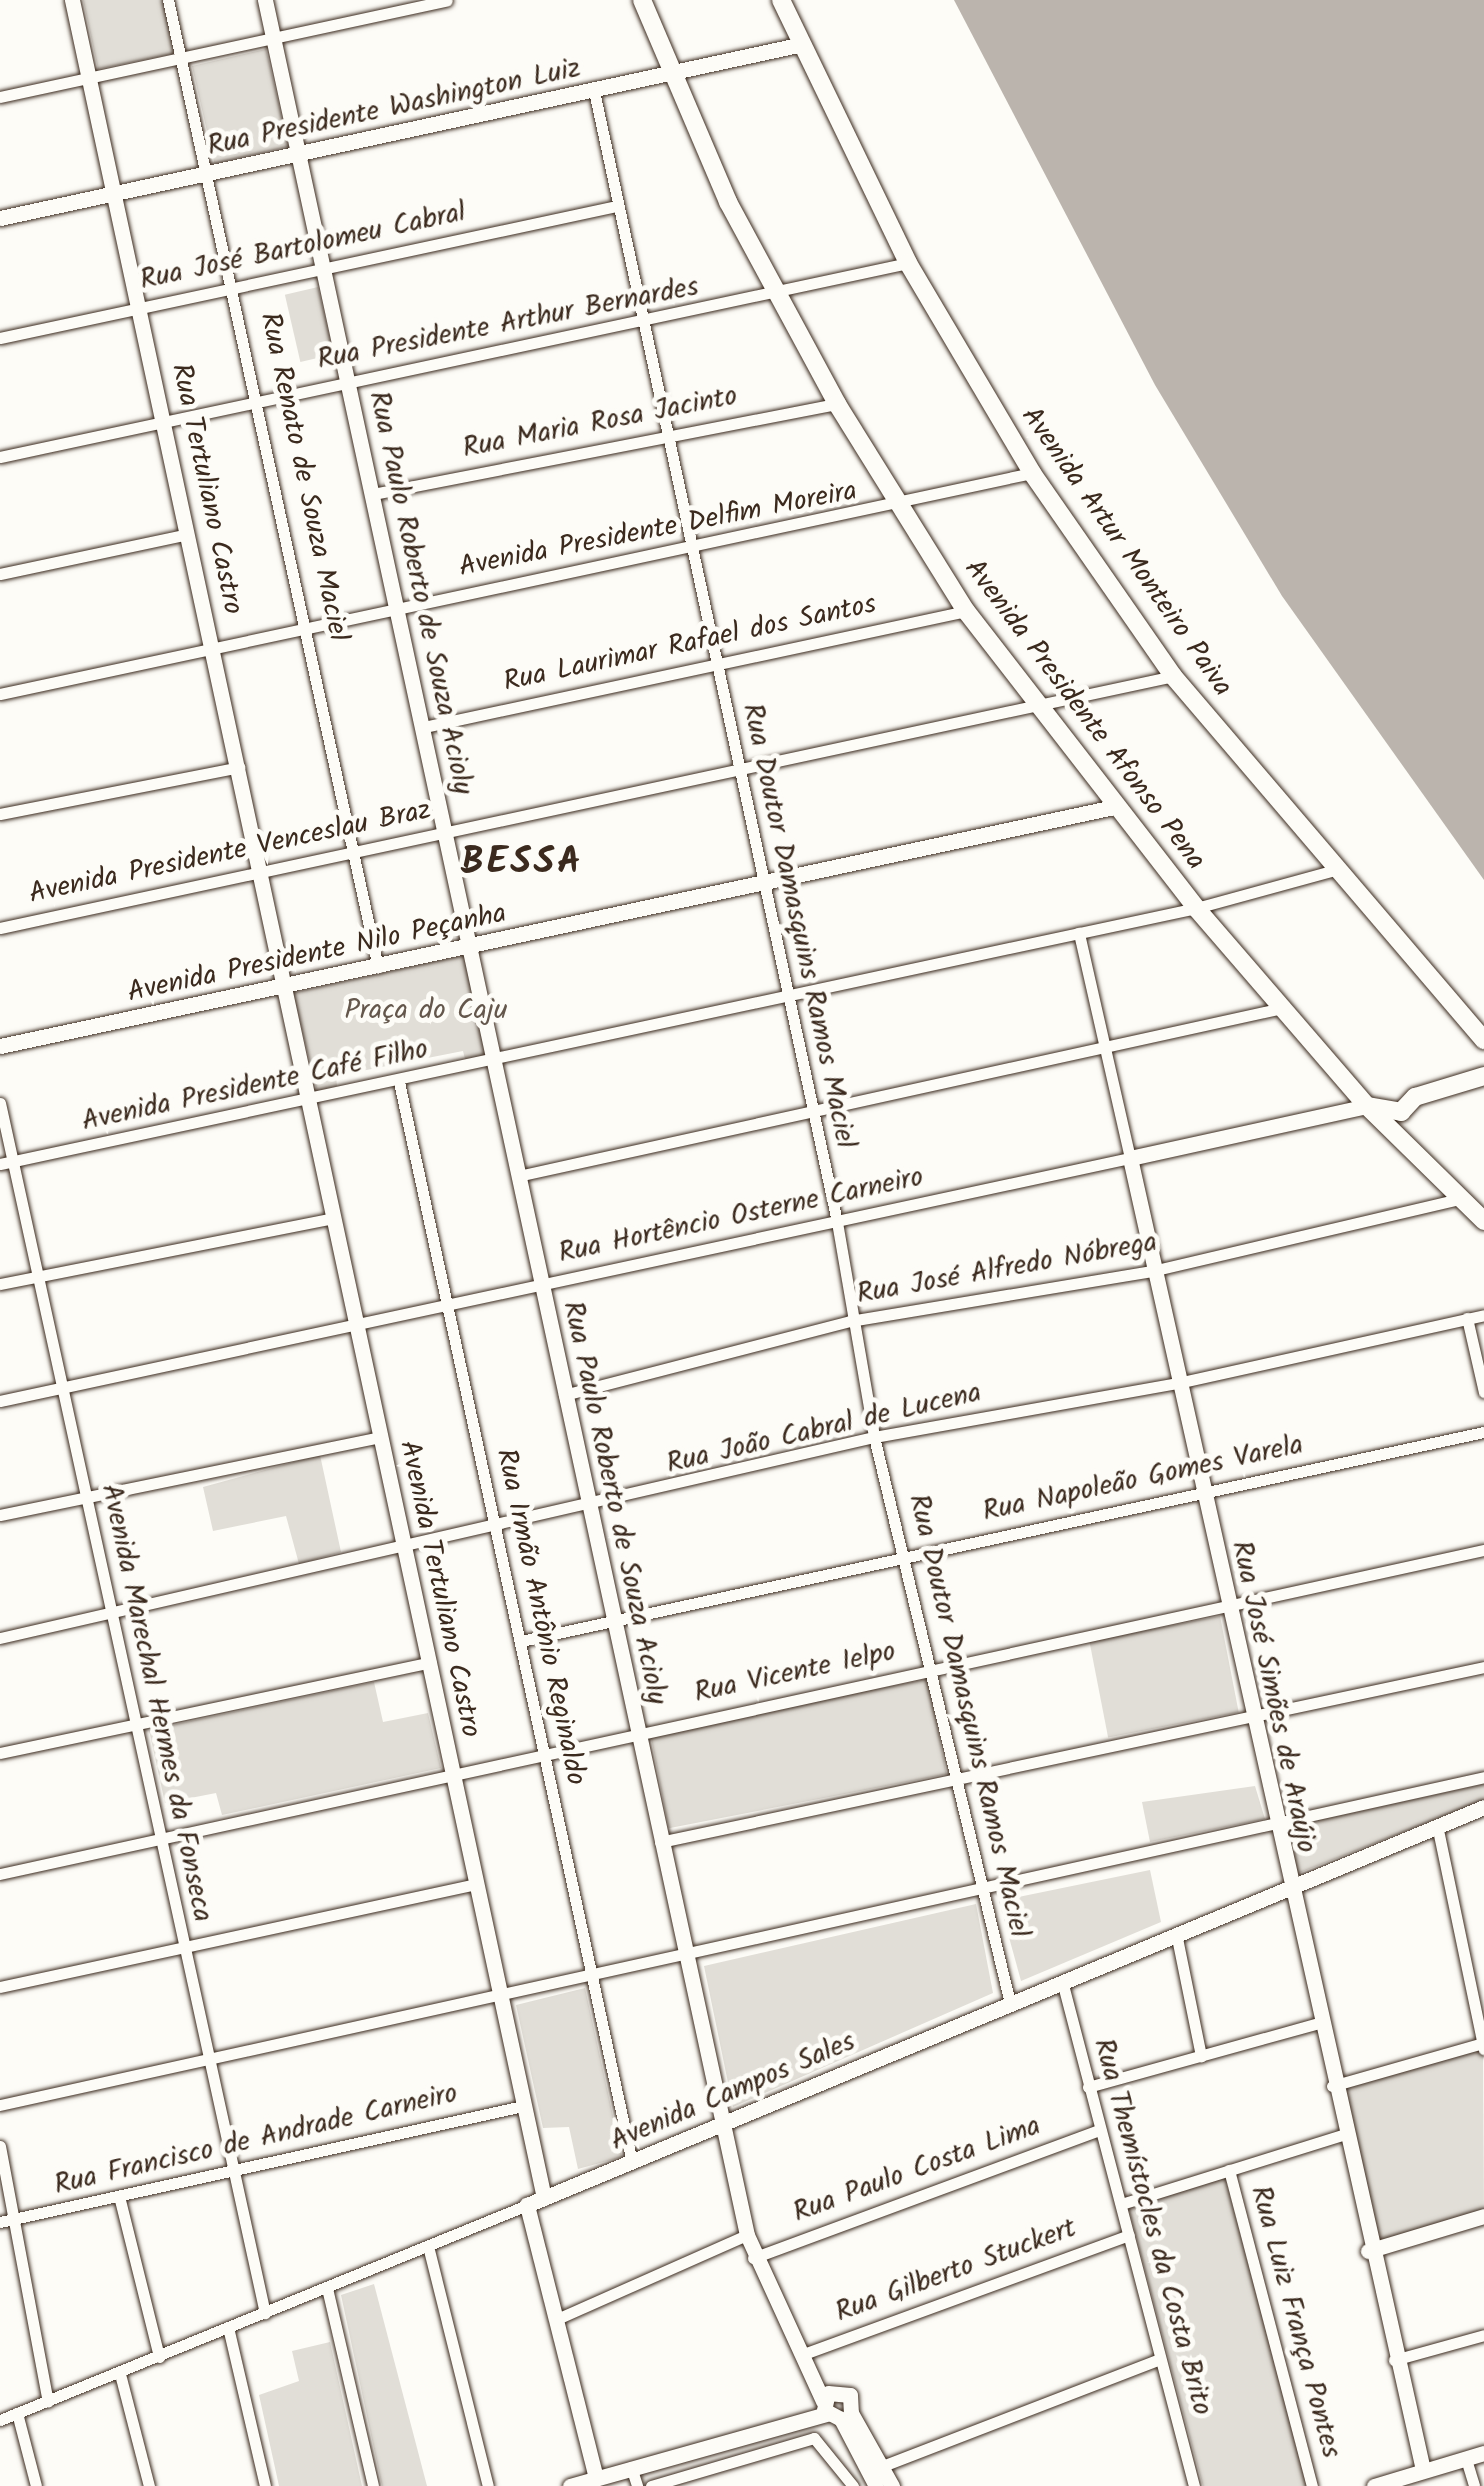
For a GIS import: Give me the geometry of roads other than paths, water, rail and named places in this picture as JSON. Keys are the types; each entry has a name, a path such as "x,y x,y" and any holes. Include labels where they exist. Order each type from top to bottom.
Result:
{"main road":[{"name":"Avenida Presidente Afonso Pena","path":"642,0 672,72 778,293 898,508 966,611 1039,712 1196,908 1367,1106 1484,1221"},
{"name":"Avenida Artur Monteiro Paiva","path":"781,0 798,45 908,263 1032,473 1174,676 1484,1040"},
{"path":"1401,1112 1415,1097 1484,1076"},
{"name":"Rua Hortêncio Osterne Carneiro","path":"1367,1106 1401,1112"},
{"name":"Avenida Presidente Afonso Pena","path":"1401,1112 1412,1151"}],"street":[{"name":"Rua Tertuliano Castro","path":"72,0 166,420 285,990"},
{"name":"Rua Renato de Souza Maciel","path":"168,0 237,286 378,967"},
{"name":"Rua Paulo Roberto de Souza Acioly","path":"264,0 424,727 491,1060 544,1288 746,2236 803,2358 833,2407"},
{"path":"0,97 447,0"},
{"name":"Rua Presidente Washington Luiz","path":"0,218 798,45"},
{"name":"Rua Doutor Damasquins Ramos Maciel","path":"594,91 837,1222 850,1321 874,1436 908,1553 1010,2003"},
{"name":"Rua José Bartolomeu Cabral","path":"0,338 617,206"},
{"name":"Rua Presidente Arthur Bernardes","path":"0,457 348,380 644,325 908,263"},
{"name":"Rua Maria Rosa Jacinto","path":"373,494 837,404"},
{"name":"Avenida Presidente Delfim Moreira","path":"0,694 690,546 898,508 1032,473"},
{"path":"0,574 188,534"},
{"name":"Rua Laurimar Rafael dos Santos","path":"424,727 966,611"},
{"name":"Avenida Presidente Venceslau Braz","path":"0,928 352,851 1039,712 1174,676"},
{"path":"0,814 239,767"},
{"name":"Avenida Presidente Nilo Peçanha","path":"0,1046 285,990 467,946 1114,807"},
{"name":"Avenida Presidente Café Filho","path":"6,1163 399,1082 788,994 1196,908 1339,870"},
{"name":"Rua José Simões de Araújo","path":"1079,933 1368,2251 1423,2470"},
{"name":"Avenida Tertuliano Castro","path":"285,990 544,2198"},
{"path":"518,1176 1103,1044 1282,1008"},
{"name":"Rua Irmão Antônio Reginaldo","path":"399,1082 632,2162"},
{"name":"Avenida Marechal Hermes da Fonseca","path":"0,1102 6,1163 38,1276 132,1727 265,2313"},
{"name":"Rua Hortêncio Osterne Carneiro","path":"0,1402 544,1288 1367,1106"},
{"name":"Rua José Alfredo Nóbrega","path":"564,1395 850,1321 1152,1271 1460,1199"},
{"path":"0,1284 332,1218"},
{"name":"Rua João Cabral de Lucena","path":"0,1638 590,1509 874,1436 1178,1383 1484,1315"},
{"path":"1468,1318 1484,1392"},
{"name":"Rua Napoleão Gomes Varela","path":"521,1642 908,1553 1484,1432"},
{"path":"0,1515 381,1437"},
{"name":"Rua Vicente Ielpo","path":"0,1874 158,1842 636,1732 1484,1550"},
{"path":"0,1754 430,1662"},
{"path":"660,1842 1484,1668"},
{"path":"0,2105 592,1973 983,1892 1484,1777"},
{"name":"Avenida Campos Sales","path":"0,2420 723,2126 1484,1807"},
{"path":"1332,2086 1483,2046 1437,1825"},
{"path":"0,1987 476,1884"},
{"path":"1176,1933 1201,2056"},
{"name":"Rua Themístocles da Costa Brito","path":"1062,1981 1194,2486"},
{"path":"1088,2088 1318,2023"},
{"name":"Rua Francisco de Andrade Carneiro","path":"6,2220 523,2106"},
{"name":"Rua Paulo Costa Lima","path":"753,2258 1099,2130"},
{"path":"1121,2204 1343,2135"},
{"path":"0,2146 6,2220 48,2402"},
{"name":"Rua Luiz França Pontes","path":"1229,2170 1312,2486"},
{"path":"119,2196 160,2357"},
{"path":"527,2205 596,2478"},
{"path":"1368,2251 1484,2216"},
{"name":"Rua Gilberto Stuckert","path":"803,2358 1129,2235"},
{"path":"557,2319 746,2236"},
{"path":"428,2246 488,2486"},
{"path":"327,2288 373,2486"},
{"path":"228,2328 266,2486"},
{"path":"1394,2360 1484,2335"},
{"path":"880,2467 1160,2358"},
{"path":"120,2374 149,2486"},
{"path":"570,2486 833,2407"},
{"path":"833,2407 892,2486"},
{"path":"833,2407 876,2486"},
{"path":"16,2413 36,2486"},
{"path":"651,2486 820,2439 852,2486"},
{"path":"1374,2486 1484,2453"},
{"path":"1466,2459 1474,2486"},
{"path":"630,2467 638,2486"}],"district":[{"name":"BESSA","path":"522,864"}],"park label":[{"name":"Praça do Caju","path":"426,1011"}]}
